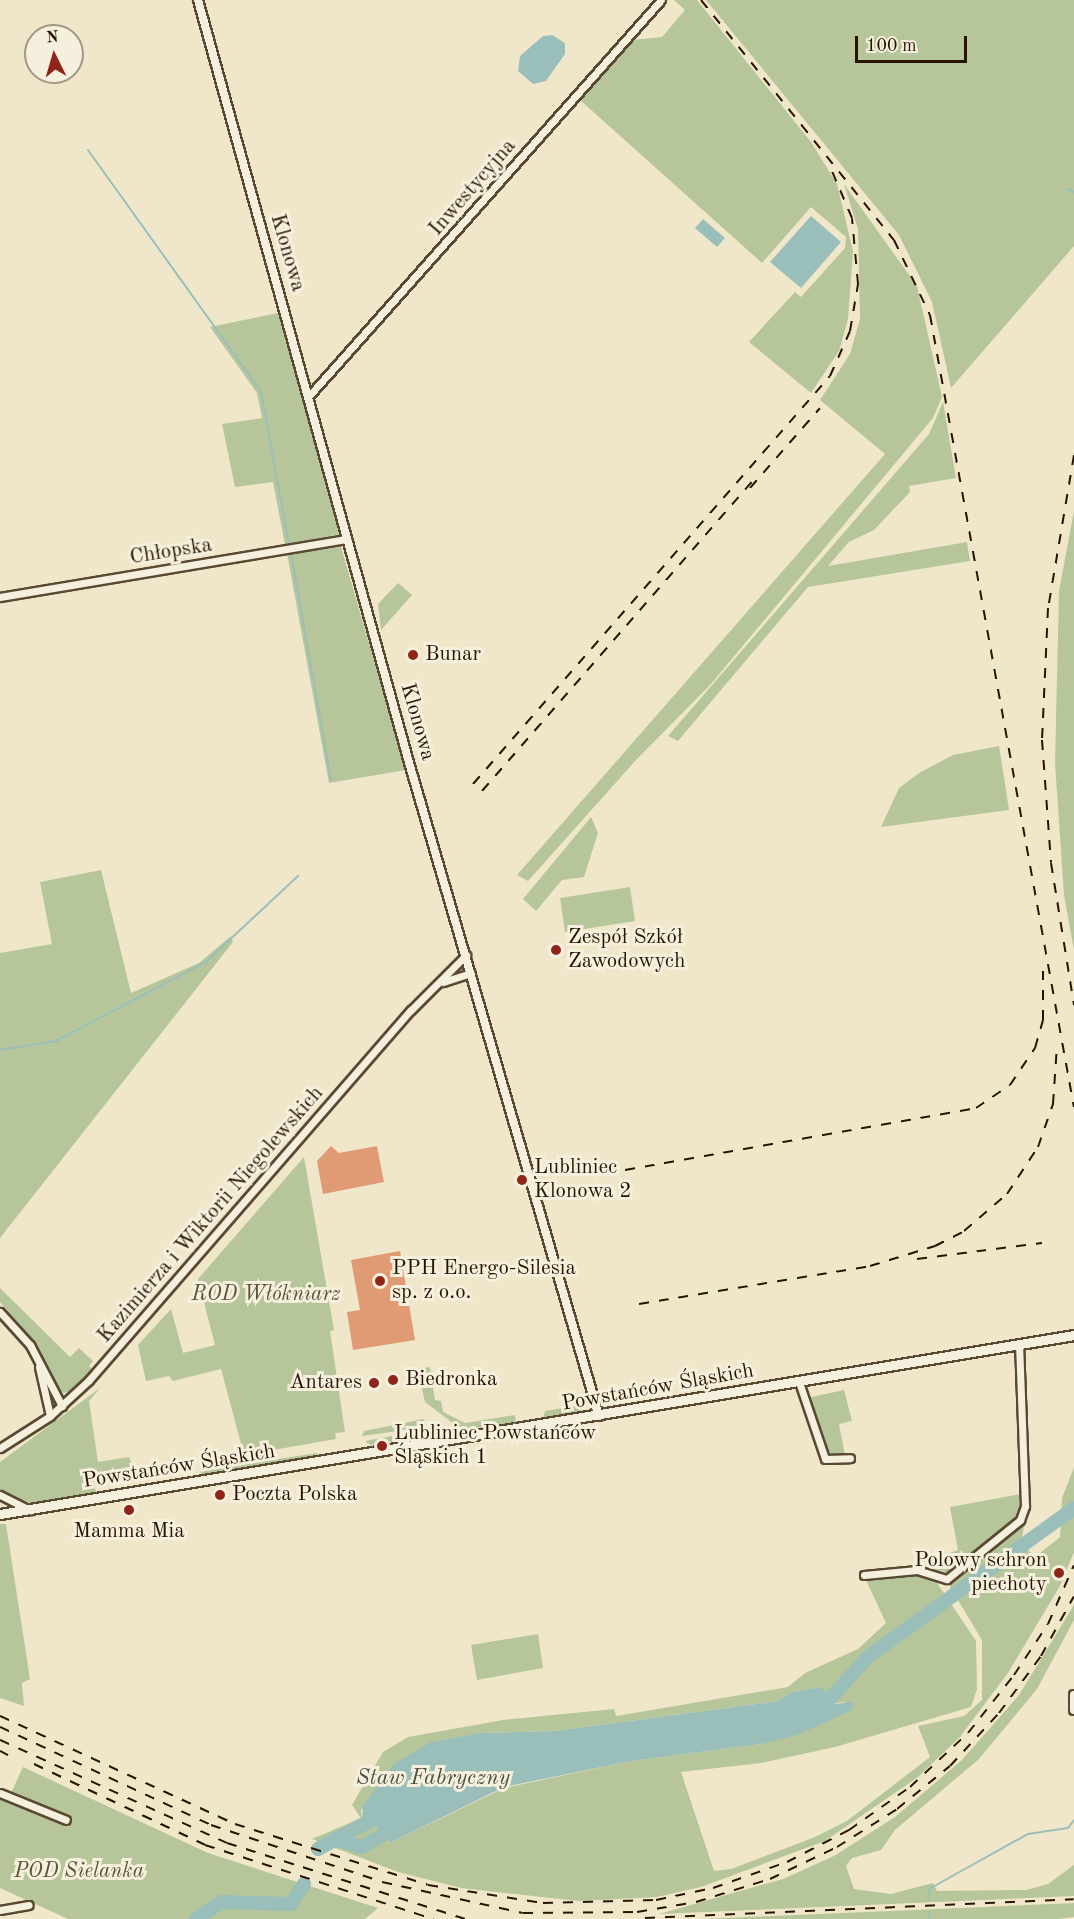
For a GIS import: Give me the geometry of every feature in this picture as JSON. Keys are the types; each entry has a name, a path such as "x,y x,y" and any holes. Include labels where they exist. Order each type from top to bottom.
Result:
{"main road":[{"name":"Powstańców Śląskich","path":"0,1514 599,1416 1074,1335"}],"street":[{"name":"Klonowa","path":"198,0 347,539 599,1416"},
{"name":"Inwestycyjna","path":"308,397 661,0"},
{"name":"Chłopska","path":"0,597 347,539"},
{"name":"Kazimierza i Wiktorii Niegolewskich","path":"0,1448 62,1406 433,988 466,955"},
{"path":"433,988 471,973"},
{"path":"0,1312 38,1361 62,1406"},
{"path":"864,1575 917,1569 947,1578 1020,1520 1025,1506 1019,1344"},
{"path":"38,1361 50,1416"},
{"path":"799,1382 825,1459 850,1458"},
{"path":"0,1495 30,1510"},
{"path":"1074,1695 1074,1710"},
{"path":"0,1794 66,1820"},
{"path":"0,1910 29,1905"}],"green space":[{"path":"674,0 697,0 811,142 837,184 853,251 848,319 839,351 811,393 749,342 795,292 801,297 845,248 846,237 811,207 762,263 580,100 633,40 662,37 685,10"},
{"path":"706,0 1074,0 1074,246 951,388 932,302 899,235"},
{"path":"844,184 917,286 942,397 933,418 711,684 636,760 528,881 517,875 885,454 820,400 850,354 860,319 858,229"},
{"path":"278,313 340,534 285,545 273,482 235,487 222,424 262,418 257,393 210,327"},
{"path":"943,402 956,478 909,486 910,492 874,530 849,542 828,566 967,542 970,561 808,587 678,741 668,736 929,434"},
{"path":"1074,511 1074,950 1064,895 1055,763 1059,591"},
{"path":"341,547 406,770 329,783 287,553"},
{"path":"398,583 412,595 381,630 378,604"},
{"path":"999,746 1009,810 881,827 899,788 919,773 953,755"},
{"path":"591,817 598,833 584,877 562,880 536,911 523,899"},
{"path":"101,870 131,993 199,963 231,936 233,942 0,1238 0,953 52,944 40,882"},
{"path":"630,887 635,921 565,932 560,898"},
{"name":"ROD Włókniarz","path":"304,1157 334,1330 330,1331 345,1432 335,1433 336,1439 244,1455 221,1369 173,1381 169,1376 146,1381 138,1345 171,1309 183,1353 215,1345 198,1279"},
{"path":"0,1288 70,1357 79,1348 93,1361 89,1366 93,1370 76,1389 64,1393 57,1388 36,1343 0,1302"},
{"path":"430,1367 435,1400 441,1401 443,1412 465,1423 515,1415 516,1424 462,1430 425,1402 417,1369"},
{"path":"100,1388 89,1401 98,1462 129,1457 135,1474 94,1482 96,1493 34,1504 0,1492 0,1462"},
{"path":"844,1390 852,1421 839,1424 845,1455 829,1456 807,1398"},
{"path":"587,1393 588,1404 580,1413 543,1418 545,1411 580,1405"},
{"path":"424,1419 427,1427 362,1436 364,1431"},
{"path":"429,1429 419,1437 371,1445 365,1441"},
{"path":"317,1453 320,1457 202,1477 201,1471"},
{"path":"1074,1467 1074,1552 1060,1586 1008,1673 959,1738 918,1777 825,1841 701,1887 657,1897 578,1901 461,1888 398,1872 312,1839 361,1818 352,1805 383,1752 408,1737 503,1720 614,1709 616,1716 788,1687 805,1673 858,1649 886,1623 865,1578 911,1573 935,1580 976,1641 977,1689 971,1707 835,1747 761,1763 681,1772 714,1871 731,1869 815,1837 847,1821 930,1757 918,1726 964,1716 982,1700 982,1640 950,1587 950,1581 1025,1522 1021,1543 1035,1557 1060,1537 1062,1498","holes":["820,1687 824,1705 845,1702 852,1710 762,1744 631,1761 504,1788 390,1843 372,1822 362,1821 361,1810 481,1733 555,1731 778,1701 792,1692"]},
{"path":"1021,1494 1020,1508 1009,1527 950,1573 928,1568 931,1560 958,1550 950,1507"},
{"path":"0,1524 6,1524 30,1679 22,1683 24,1706 0,1698"},
{"path":"1074,1605 1074,1620 1037,1689 979,1759 895,1830 881,1850 852,1858 846,1866 854,1889 891,1894 933,1883 937,1891 1026,1890 1048,1884 1074,1865 1074,1896 659,1914 783,1879 834,1856 895,1817 962,1760 1019,1695"},
{"path":"538,1634 543,1668 477,1680 471,1645"},
{"name":"POD Sielanka","path":"23,1767 208,1853 378,1908 365,1919 68,1919 0,1888 0,1798 69,1827 72,1821 11,1793"},
{"path":"1074,1903 1074,1917 1059,1919 701,1919"}],"water":[{"path":"552,35 565,43 565,54 546,81 533,84 518,71 520,56 543,36"},
{"path":"811,216 841,242 801,288 770,262"},
{"path":"703,219 725,238 717,247 695,228"},
{"name":"Staw Fabryczny","path":"820,1687 826,1692 825,1705 853,1702 852,1710 800,1734 762,1744 631,1761 504,1787 390,1843 372,1822 362,1820 363,1805 395,1763 431,1742 481,1733 555,1731 778,1701 792,1692"}],"building":[{"path":"331,1146 339,1153 377,1146 384,1182 323,1194 317,1161"},
{"path":"400,1251 415,1340 353,1350 347,1312 360,1310 351,1260"}],"waterway":[{"path":"88,150 261,392 289,544"},
{"path":"1067,189 1074,192"},
{"path":"291,553 331,781"},
{"path":"0,1050 56,1041 206,962 298,876"},
{"path":"808,1712 824,1705 869,1656 1074,1508"},
{"path":"318,1849 379,1816"},
{"path":"928,1899 929,1889 1028,1834 1068,1828 1074,1820"},
{"path":"334,1839 362,1847 382,1835"},
{"path":"196,1919 221,1902 291,1904 304,1884"},
{"path":"929,1914 930,1919"}],"railway":[{"path":"701,0 894,240 930,315 1074,1107"},
{"path":"473,784 830,376 850,331 858,284 852,218 832,171"},
{"path":"750,488 820,408"},
{"path":"1074,455 1048,608 1042,740 1051,863 1074,1005"},
{"path":"482,791 752,481"},
{"path":"625,1170 976,1108 1010,1085 1035,1048 1043,1020 1043,971"},
{"path":"639,1304 870,1266 935,1246 964,1231 1007,1194 1038,1147 1053,1104 1057,1046"},
{"path":"917,1259 1042,1243"},
{"path":"0,1716 235,1824 428,1885 543,1903 656,1900 713,1888 787,1862 849,1830 910,1787 968,1733 1014,1675 1048,1624 1074,1565"},
{"path":"0,1727 211,1825 382,1882 523,1913 637,1912 696,1902 770,1879 837,1847 897,1809 950,1766 999,1713 1041,1656 1074,1596"},
{"path":"0,1740 227,1843 465,1919"},
{"path":"0,1751 8,1755"},
{"path":"34,1764 205,1845 433,1919"},
{"path":"645,1918 1074,1899"}],"place":[{"name":"Bunar","path":"413,655"},
{"name":"Zespół Szkół Zawodowych","path":"556,950"},
{"name":"Lubliniec Klonowa 2","path":"522,1180"},
{"name":"PPH Energo-Silesia sp. z o.o.","path":"380,1281"},
{"name":"Biedronka","path":"393,1380"},
{"name":"Antares","path":"374,1383"},
{"name":"Lubliniec Powstańców Śląskich 1","path":"382,1446"},
{"name":"Poczta Polska","path":"220,1495"},
{"name":"Mamma Mia","path":"129,1510"},
{"name":"Polowy schron piechoty","path":"1059,1573"}]}
